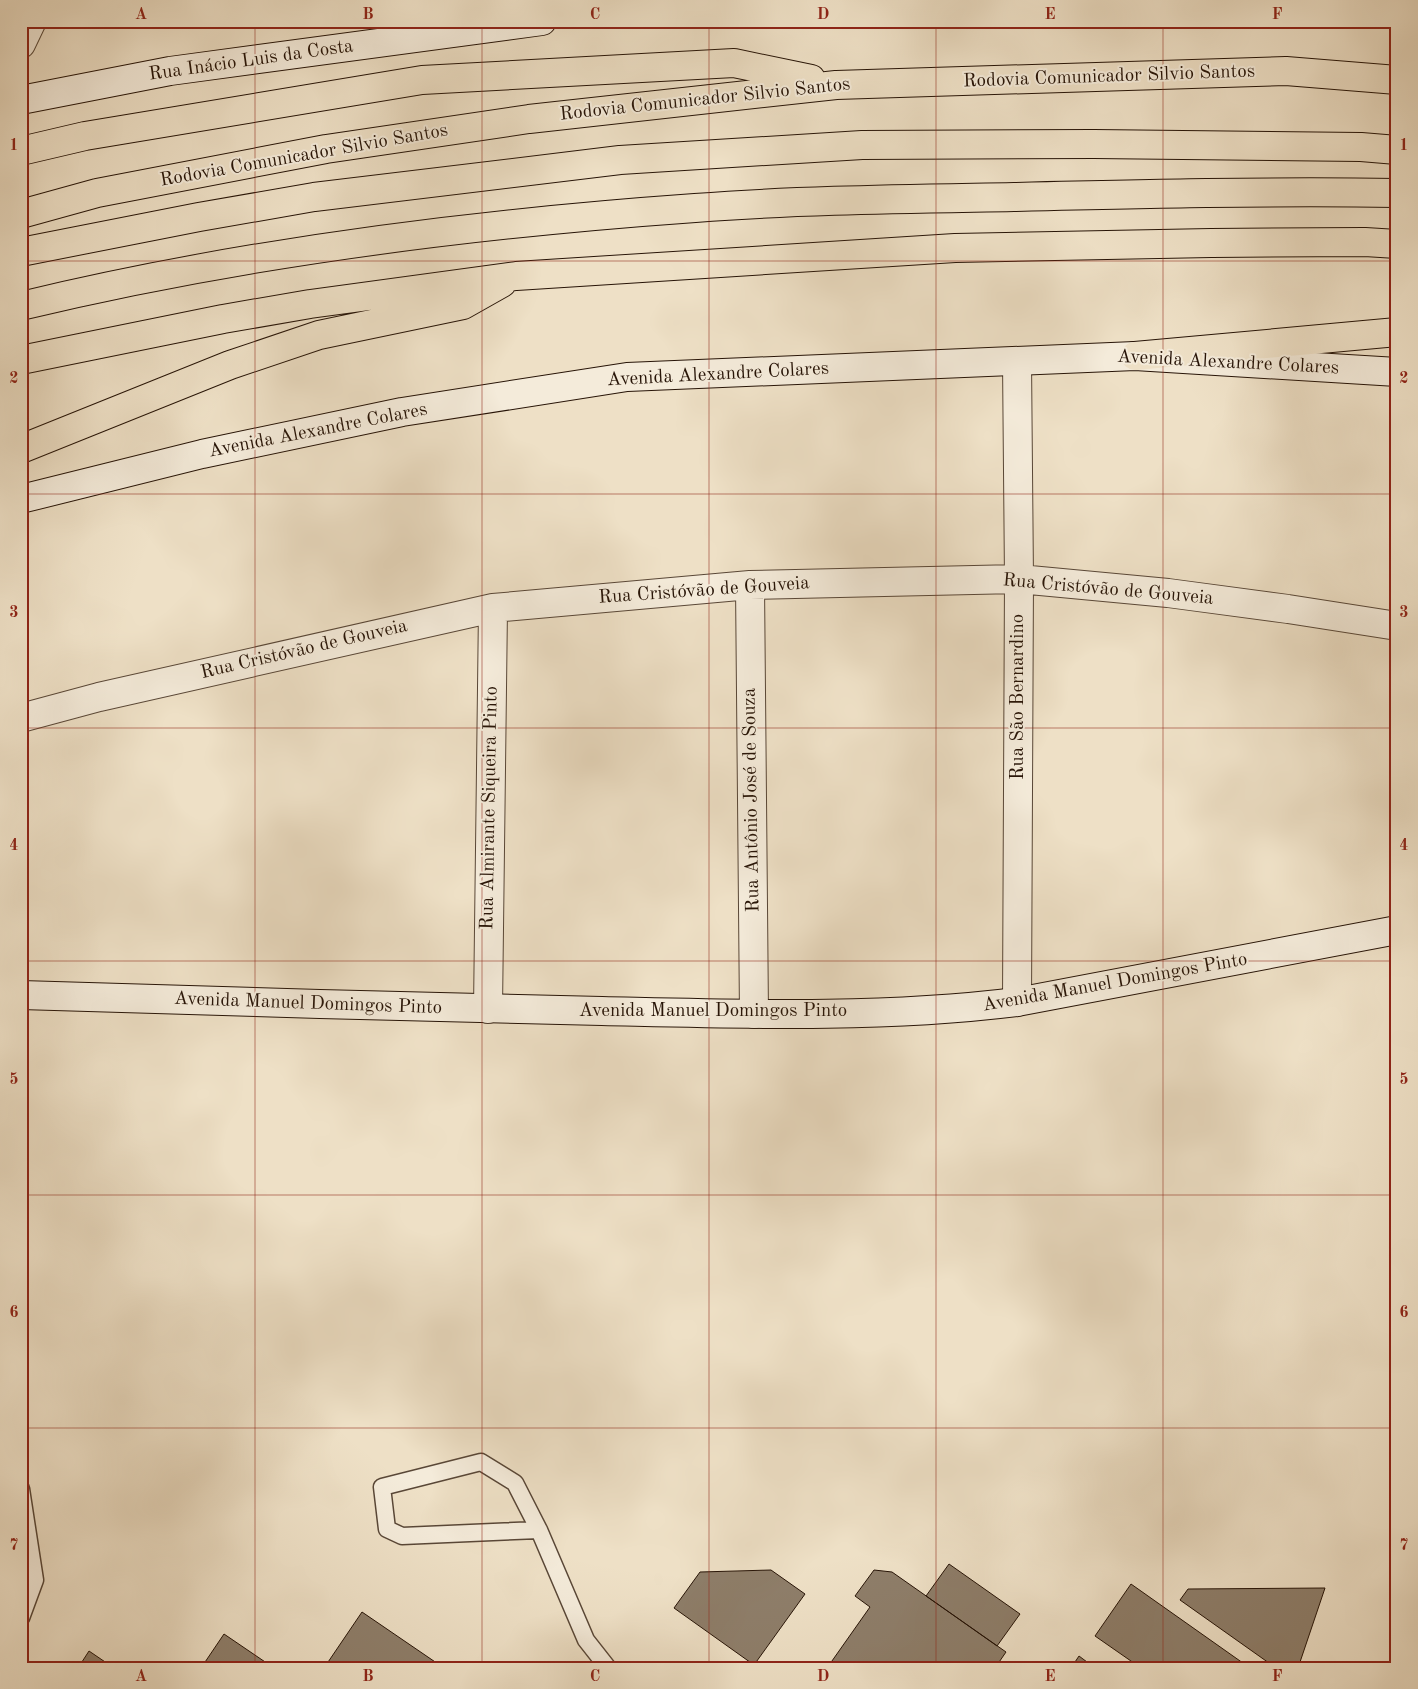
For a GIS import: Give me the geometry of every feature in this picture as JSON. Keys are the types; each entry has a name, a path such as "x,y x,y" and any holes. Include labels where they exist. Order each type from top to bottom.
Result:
{"highway":[{"path":"21,151 84,136 422,80 734,64 836,85"},
{"name":"Rodovia Comunicador Silvio Santos","path":"21,214 97,193 326,149 529,118 836,85 1286,71 1397,80"},
{"path":"21,252 198,217 314,197 620,160 862,146 1094,144 1361,147 1397,150"},
{"path":"21,306 205,269 353,244 531,223 696,208 862,200 1256,191 1397,192"},
{"path":"21,360 281,309 516,276 955,248 1211,243 1366,242 1397,244"},
{"path":"21,449 230,365 319,335 463,305 516,276"},
{"path":"1135,356 1397,332"}],"street":[{"path":"21,44 32,21"},
{"name":"Rua Inácio Luis da Costa","path":"21,100 170,71 542,21"},
{"name":"Avenida Alexandre Colares","path":"21,499 202,454 392,414 627,377 1135,356 1397,372"},
{"name":"Rua São Bernardino","path":"1017,361 1019,579 1017,1002"},
{"name":"Rua Cristóvão de Gouveia","path":"21,718 99,697 493,608 750,585 1019,579 1168,593 1397,626"},
{"name":"Rua Antônio José de Souza","path":"750,585 754,1014"},
{"name":"Rua Almirante Siqueira Pinto","path":"488,1009 493,608"},
{"name":"Avenida Manuel Domingos Pinto","path":"21,995 488,1009 754,1014 958,1010 1017,1002 1397,930"}],"lane":[{"path":"539,1530 402,1536 387,1529 382,1487 481,1462 515,1483 539,1530 586,1640 608,1668"},
{"path":"21,1489 35,1580 21,1618"}],"building":[{"path":"949,1564 1020,1614 997,1646 926,1596"},
{"path":"771,1570 805,1594 754,1665 674,1608 700,1572"},
{"path":"874,1570 892,1572 1006,1652 995,1668 827,1668 870,1607 855,1596"},
{"path":"1131,1584 1250,1668 1141,1668 1095,1636"},
{"path":"1325,1588 1298,1668 1276,1668 1180,1600 1188,1589"},
{"path":"362,1612 444,1668 324,1668"},
{"path":"224,1634 274,1668 201,1668"},
{"path":"89,1651 114,1668 78,1668"},
{"path":"1079,1656 1095,1668 1071,1668"}]}
